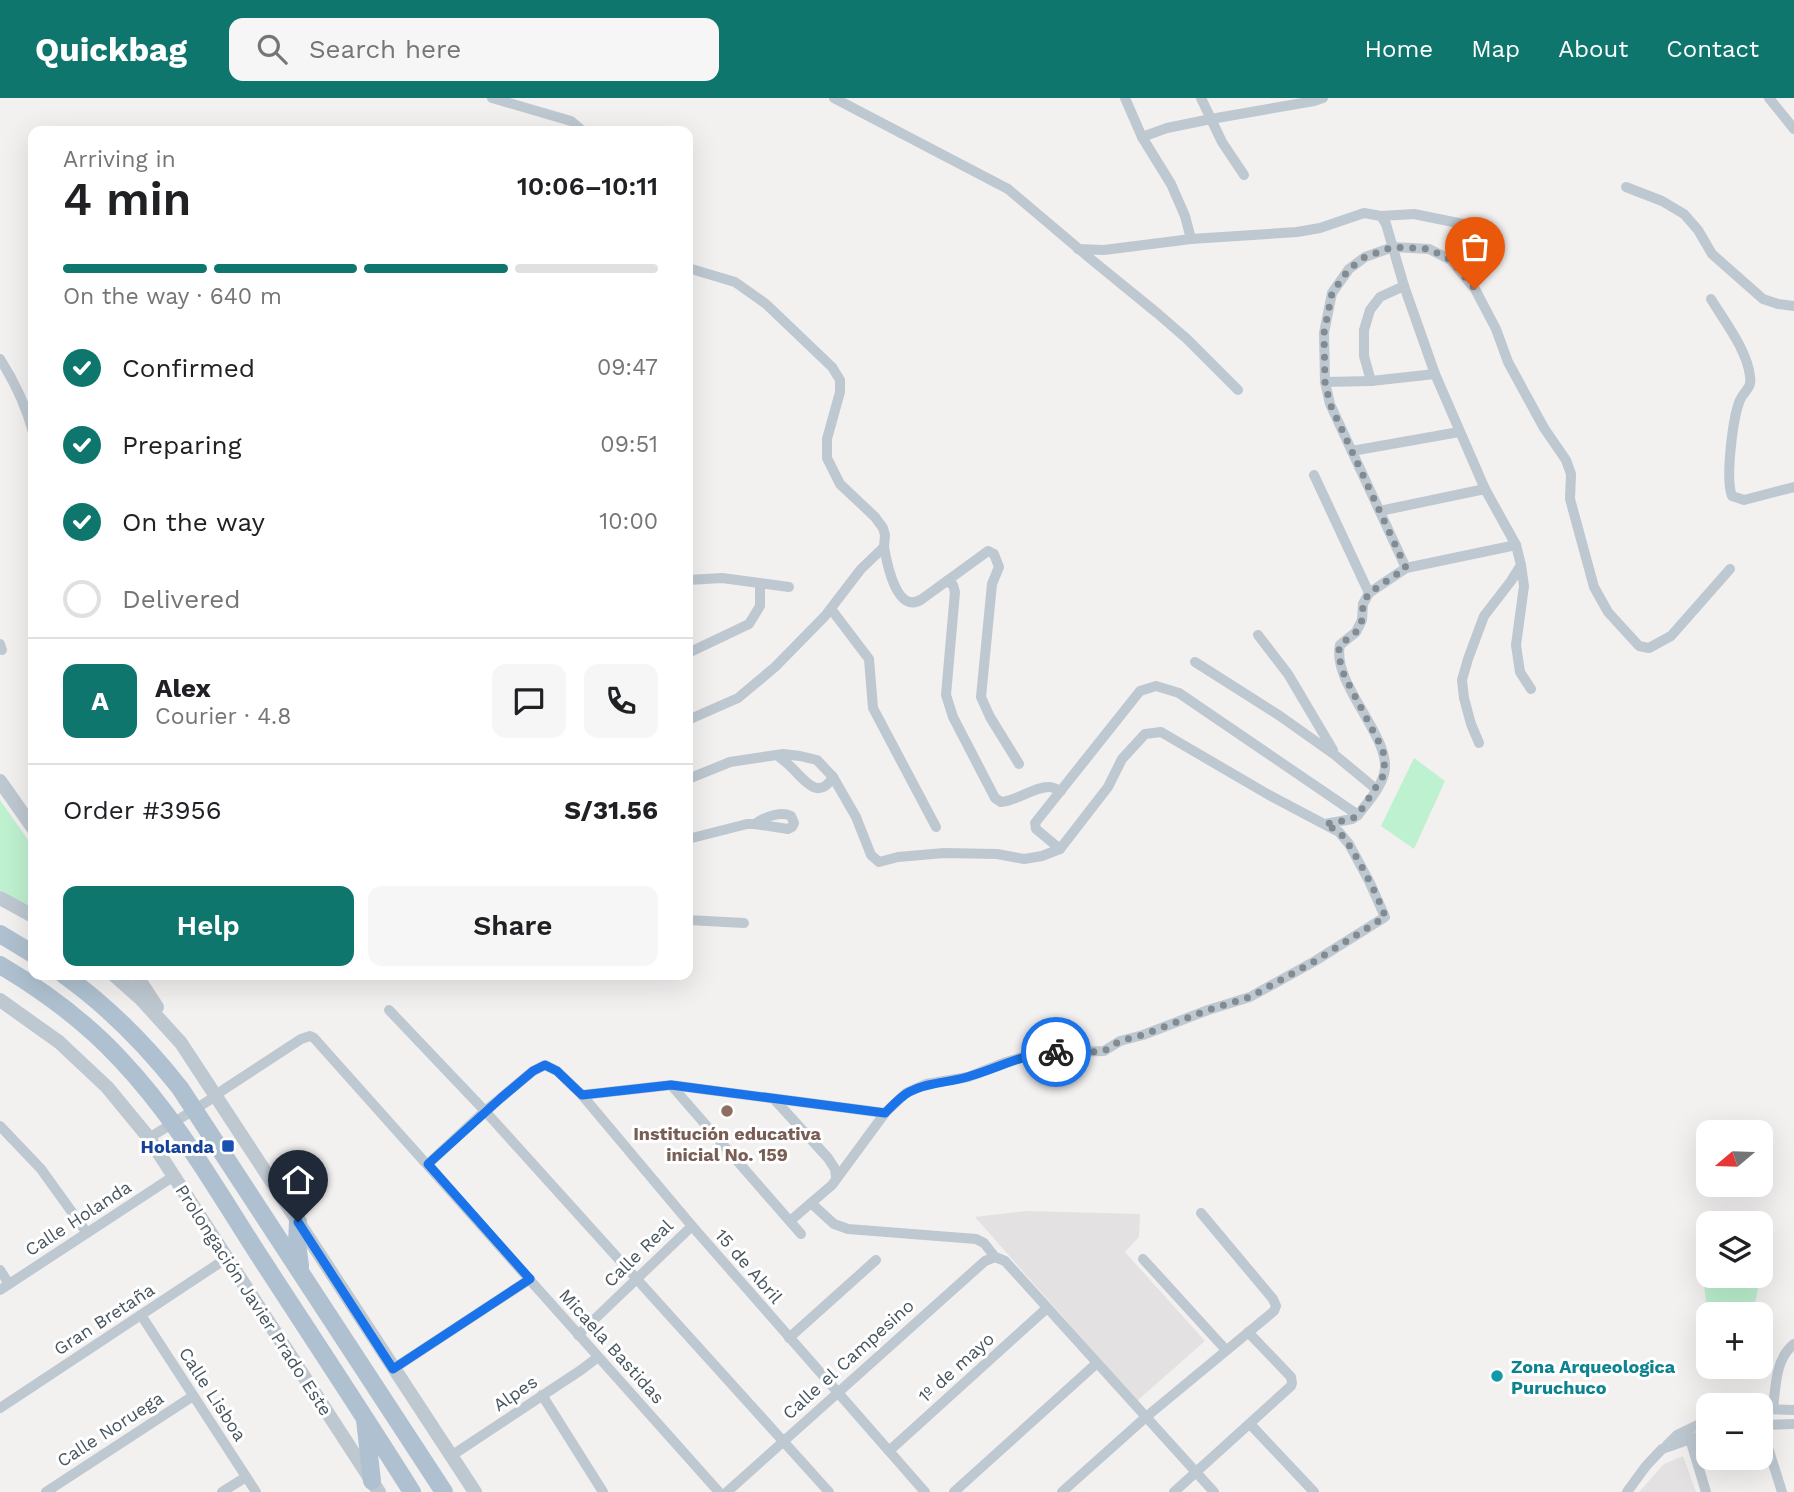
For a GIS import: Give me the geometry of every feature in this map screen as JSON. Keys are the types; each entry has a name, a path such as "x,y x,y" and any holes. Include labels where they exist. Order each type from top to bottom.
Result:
{"main road":[{"path":"0,934 28,951"},
{"name":"Prolongación Javier Prado Este","path":"0,965 46,995 105,1043 138,1079 172,1124 412,1492"},
{"path":"72,980 135,1036 195,1109 443,1492"},
{"path":"298,1222 297,1249 302,1276"},
{"path":"364,1417 375,1486"}],"street":[{"path":"492,98 571,121 577,126"},
{"path":"834,98 1008,189 1177,330 1238,390"},
{"path":"1125,98 1142,137 1171,184 1185,216 1191,239"},
{"path":"1201,98 1222,142 1244,175"},
{"path":"1142,137 1167,128 1322,98"},
{"path":"1769,98 1794,129"},
{"path":"1626,187 1662,201 1684,214 1698,230 1712,254 1763,299 1794,306"},
{"path":"1078,248 1104,250 1191,239 1297,232 1320,228 1364,213 1381,216 1414,214 1473,226"},
{"path":"1381,216 1386,224 1404,286 1435,373 1459,432 1485,489 1516,545 1524,586 1516,645 1520,672 1531,690"},
{"path":"1406,568 1330,404 1325,382 1324,333 1332,293 1349,269 1365,257 1393,247 1429,249 1451,260 1475,289 1496,329 1508,362 1544,428 1566,460 1571,474 1570,499 1594,587 1608,612 1639,646 1649,648 1671,636 1730,569"},
{"path":"693,269 735,282 766,304 832,367 840,380 840,392 827,439 827,458 840,484 883,528 886,563 902,598 916,603 988,551 994,554 999,567 992,584 981,697 990,718 1019,764"},
{"path":"1371,381 1364,356 1364,330 1370,310 1380,297 1404,286"},
{"path":"1712,299 1745,357 1750,375 1750,386 1741,399 1734,424 1728,481 1732,496 1744,500 1794,487"},
{"path":"0,359 10,374 28,416"},
{"path":"1325,382 1371,381 1435,373"},
{"path":"1352,450 1459,432"},
{"path":"1314,475 1369,593"},
{"path":"1380,511 1485,489"},
{"path":"1325,824 1352,819 1358,815 1385,773 1383,750 1344,675 1338,654 1340,645 1356,632 1362,620 1363,604 1369,593 1406,568 1516,545"},
{"path":"693,718 738,698 775,667 831,609 861,569 884,547"},
{"path":"1479,743 1468,711 1462,680 1484,616 1521,565"},
{"path":"693,580 722,578 789,587"},
{"path":"947,581 953,585 955,592 946,695 953,717 995,798 1000,802 1009,802 1049,787 1061,791"},
{"path":"693,651 749,624 760,606 760,584"},
{"path":"831,609 870,659 873,708 936,827"},
{"path":"1258,635 1288,674 1335,755"},
{"path":"1195,662 1280,716 1335,755 1376,789"},
{"path":"1060,849 1034,826 1140,691 1156,687 1179,694 1358,815"},
{"path":"693,776 730,762 777,755 817,760 833,777 856,817 871,856 879,862 898,857 944,853 997,854 1024,859 1060,849 1108,787 1122,759 1145,734 1160,732 1339,832 1349,844 1385,917 1315,961 1250,997 1120,1041 1104,1051 1036,1053 968,1077 926,1084 906,1093 885,1113 832,1185 790,1221"},
{"path":"777,755 810,786 825,787 833,777"},
{"path":"0,781 28,821"},
{"path":"693,838 755,824"},
{"path":"0,898 28,913"},
{"path":"693,920 744,923"},
{"path":"120,980 181,1043"},
{"path":"139,980 475,1492"},
{"name":"Prolongación Javier Prado Este","path":"0,1000 58,1042 107,1087 149,1138 375,1486"},
{"path":"389,1010 485,1111 829,1492"},
{"name":"Micaela Bastidas","path":"216,1096 301,1039 310,1036 318,1042 719,1492"},
{"name":"15 de Abril","path":"485,1111 533,1071 545,1065 557,1071 582,1095 836,1393 925,1492"},
{"path":"582,1095 671,1085 885,1113"},
{"path":"671,1085 801,1234"},
{"path":"149,1138 216,1096"},
{"path":"774,1099 828,1158 835,1169 836,1177"},
{"path":"428,1164 485,1111"},
{"path":"0,1126 41,1169 88,1233"},
{"name":"Calle Holanda","path":"5,1287 174,1176"},
{"path":"811,1203 834,1224 848,1229 976,1239 984,1243 995,1257 1004,1261 1214,1492"},
{"path":"1062,1492 1146,1417 1274,1311 1275,1302 1202,1213"},
{"name":"Calle Real","path":"578,1335 692,1226"},
{"name":"Calle el Campesino","path":"727,1492 985,1261 995,1257"},
{"name":"Gran Bretaña","path":"0,1408 228,1258"},
{"path":"1143,1259 1226,1350"},
{"path":"789,1338 876,1260"},
{"path":"0,1270 5,1287"},
{"path":"393,1369 530,1279"},
{"name":"1º de mayo","path":"889,1451 1047,1308"},
{"name":"Calle Lisboa","path":"141,1315 256,1492"},
{"path":"1174,1492 1292,1383 1291,1377 1248,1332"},
{"path":"1794,1343 1779,1367 1773,1408 1794,1410"},
{"name":"Alpes","path":"451,1456 598,1357"},
{"path":"954,1492 1097,1363"},
{"name":"Calle Noruega","path":"46,1492 193,1395"},
{"path":"542,1395 603,1492"},
{"path":"1250,1424 1314,1492"},
{"path":"1773,1425 1794,1424"},
{"path":"1628,1492 1662,1449 1677,1435 1696,1425"},
{"path":"1662,1449 1696,1436"},
{"path":"1690,1438 1706,1492"},
{"path":"1773,1463 1782,1492"},
{"path":"222,1492 246,1476"}],"shaded area":[{"path":"1026,1211 1140,1214 1139,1237 1125,1252 1205,1341 1137,1401 975,1217"},
{"path":"1683,1456 1696,1492 1639,1492 1664,1464"}],"green space":[{"path":"1414,758 1445,781 1414,849 1381,826"},
{"path":"0,800 28,840 28,905 0,890"},
{"path":"1704,1288 1758,1288 1755,1302 1706,1302"}],"way so far":[{"path":"1056,1052 1104,1051 1120,1041 1250,997 1315,961 1385,917 1349,844 1339,832 1325,824 1352,819 1358,815 1385,773 1383,750 1344,675 1338,654 1340,645 1356,632 1362,620 1363,604 1369,593 1406,568 1330,404 1325,382 1324,333 1332,293 1349,269 1365,257 1393,247 1429,249 1451,260 1475,289"}],"place":[{"name":"Institución educativa inicial No. 159","path":"727,1111"},
{"name":"Holanda","path":"228,1146"},
{"name":"Zona Arqueologica Puruchuco","path":"1497,1376"}],"route":[{"path":"298,1222 393,1369 530,1279 428,1164 485,1111 533,1071 545,1065 557,1071 582,1095 671,1085 885,1113 906,1093 926,1084 968,1077 1036,1053 1056,1052"}]}
